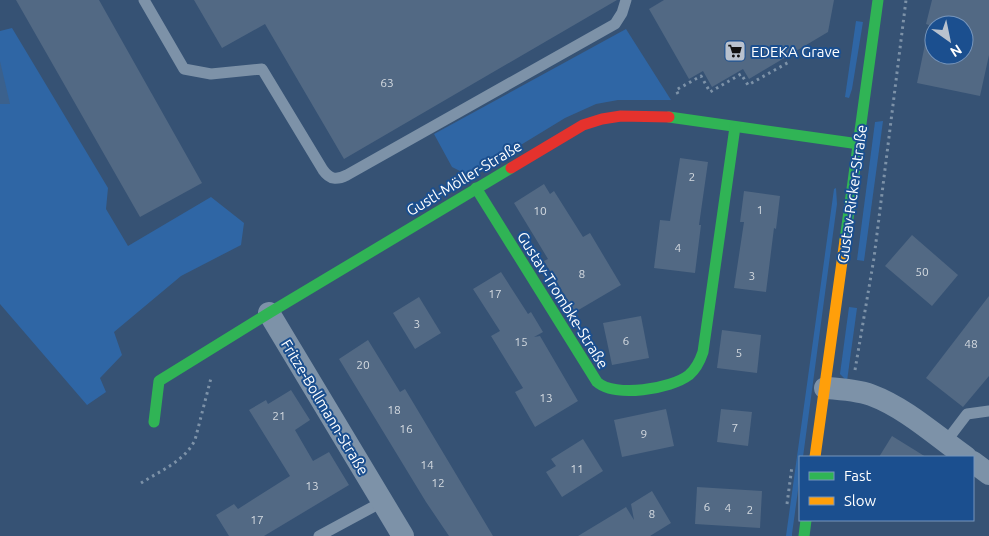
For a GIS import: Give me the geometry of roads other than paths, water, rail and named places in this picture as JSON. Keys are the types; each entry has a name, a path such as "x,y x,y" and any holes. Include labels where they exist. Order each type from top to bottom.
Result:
{"street":[{"name":"Gustav-Ricker-Straße","path":"815,456 878,0"},
{"name":"Gustl-Möller-Straße","path":"154,422 159,381 269,312 573,130 594,121 631,116 694,121 858,144"},
{"name":"Gustav-Trombke-Straße","path":"476,188 590,374 597,382 606,389 623,392 674,383 686,378 695,369 703,352 735,127"},
{"name":"Fritze-Bollmann-Straße","path":"269,312 403,536"},
{"path":"825,388 870,395 893,406 965,456"},
{"path":"974,463 989,474"},
{"path":"804,536 806,521"}],"lane":[{"path":"144,0 184,69 211,74 262,69 323,170 327,176 335,179 356,171 615,24 622,13 626,0"},
{"path":"946,443 967,414 989,411"},
{"path":"319,536 382,502"}],"place":[{"name":"EDEKA Grave","path":"735,51"}]}
